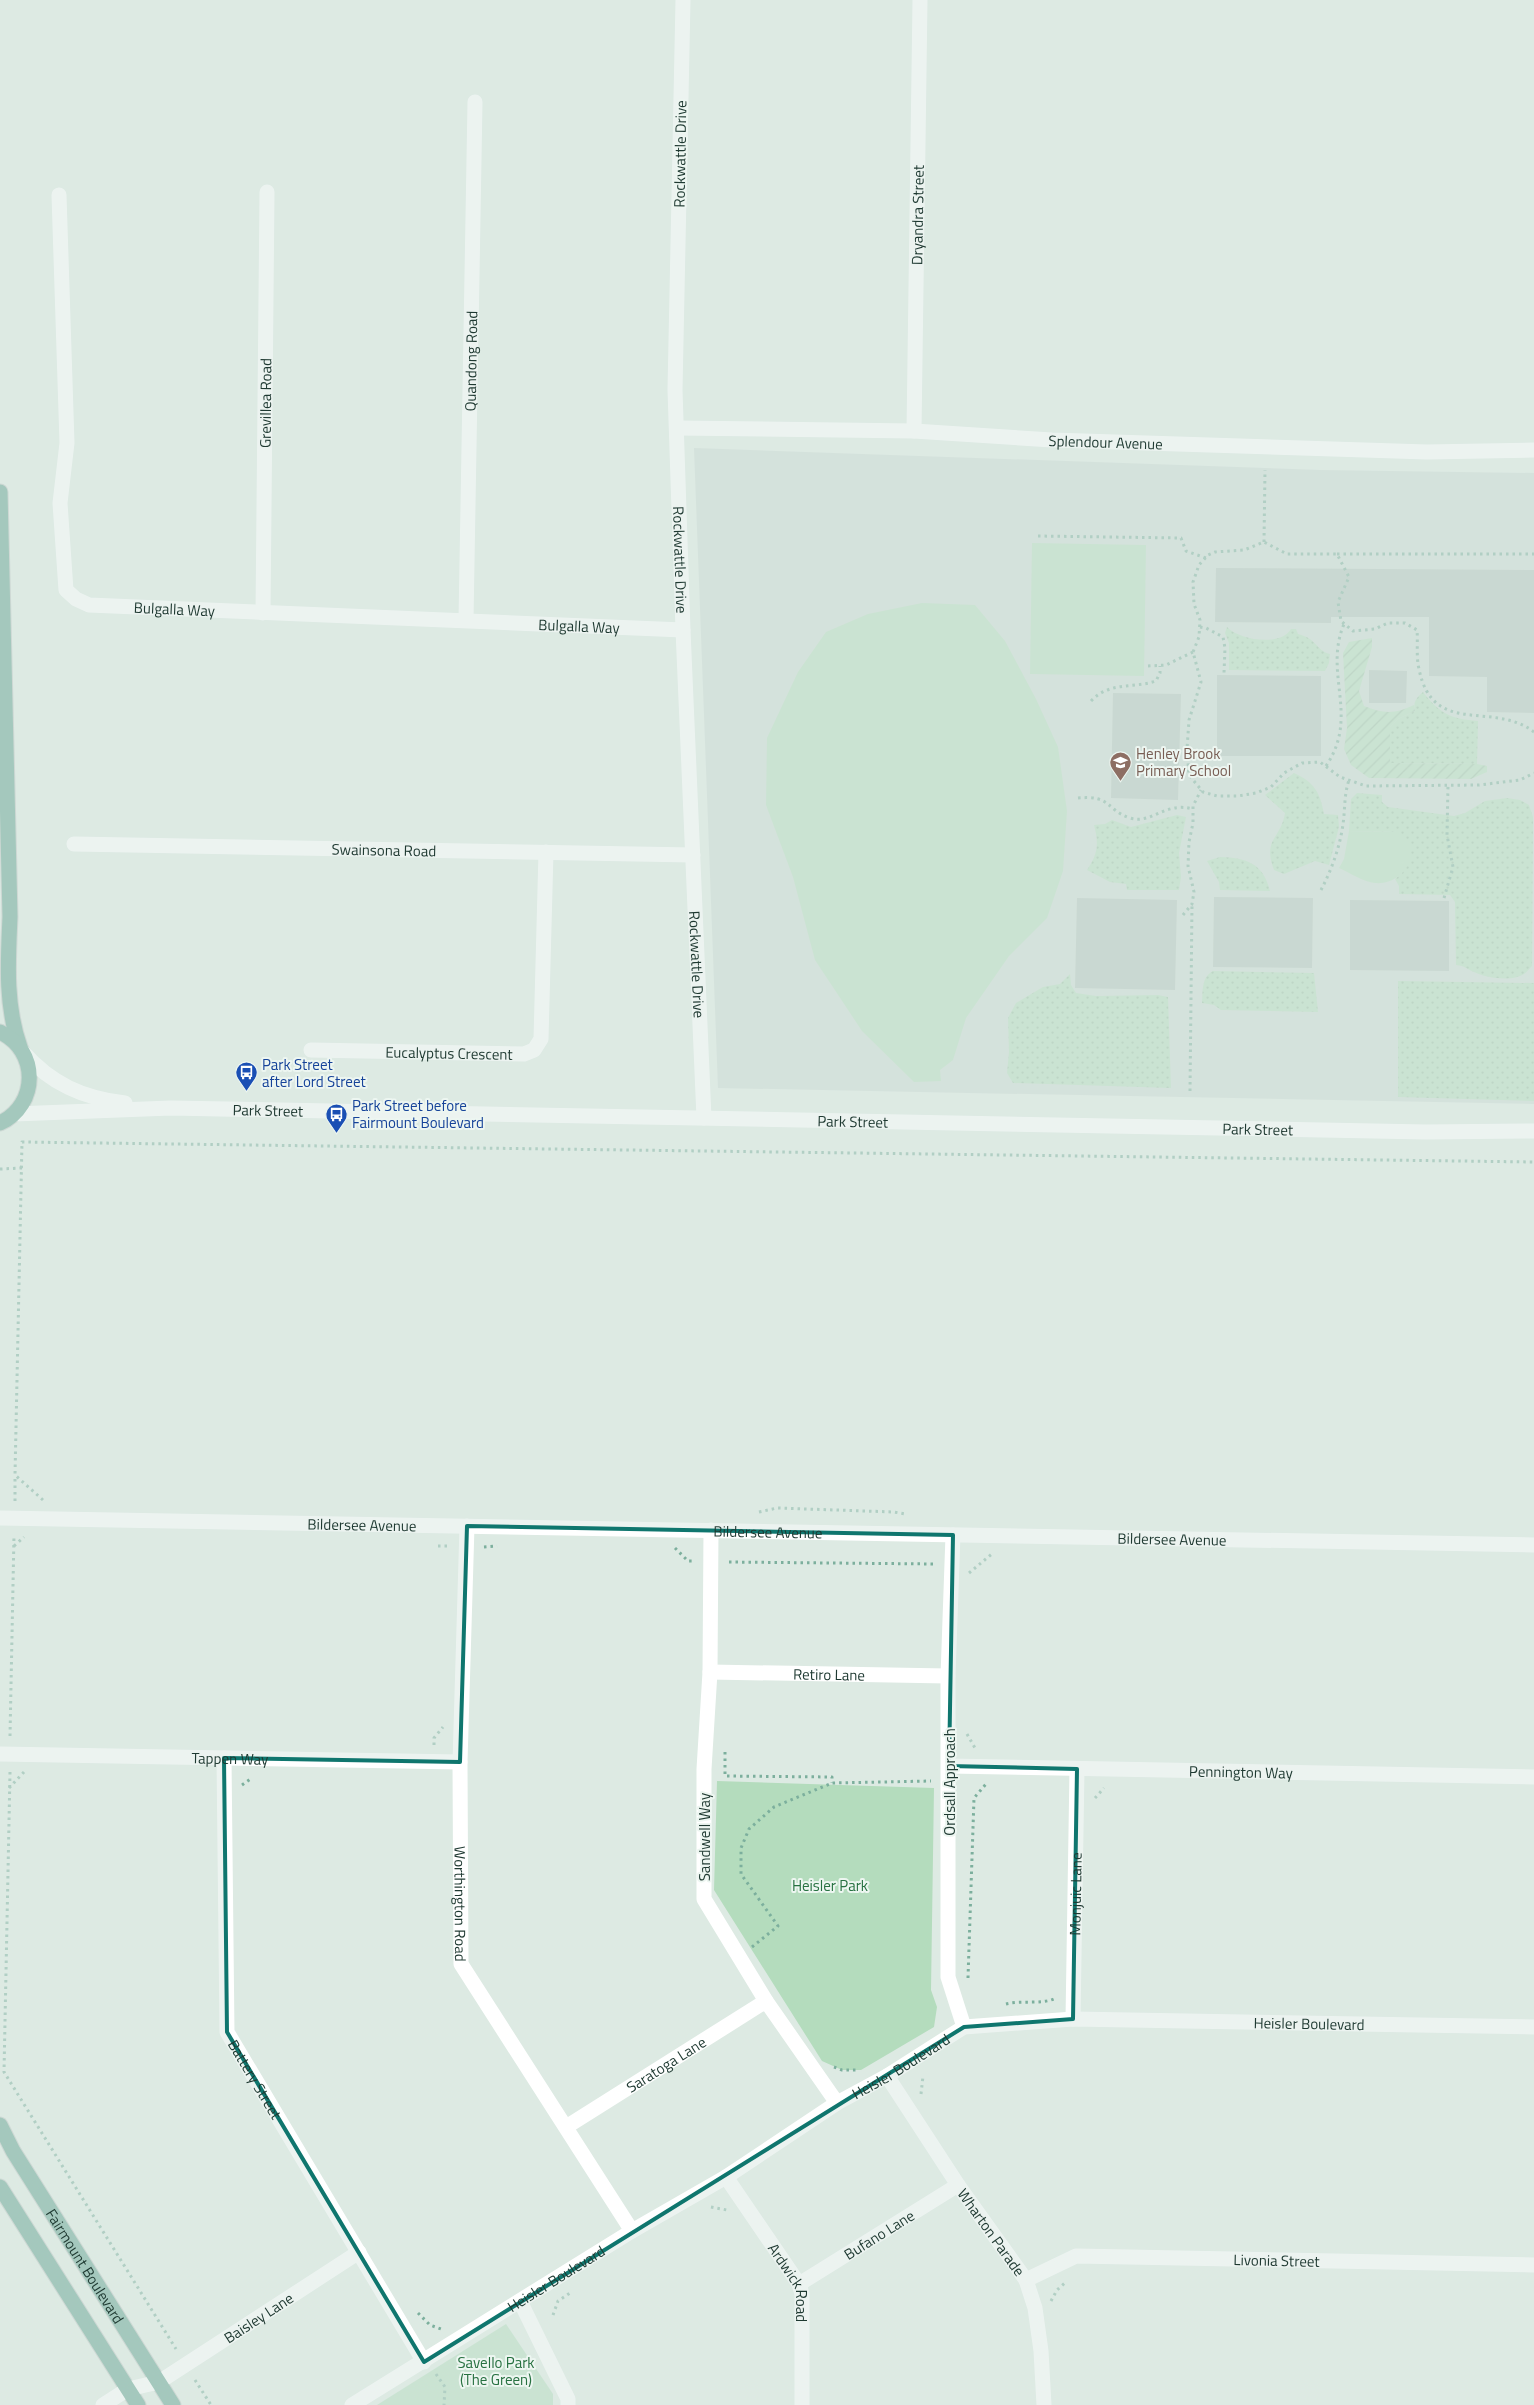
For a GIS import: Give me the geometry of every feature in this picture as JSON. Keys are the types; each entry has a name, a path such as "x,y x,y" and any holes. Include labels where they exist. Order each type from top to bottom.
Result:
{"main road":[{"path":"0,492 10,917 8,979 14,1031 29,1068 30,1085 24,1101 8,1118 0,1131"},
{"path":"0,948 10,917"},
{"path":"0,1032 21,1049"},
{"name":"Fairmount Boulevard","path":"0,2125 17,2158 174,2405"},
{"name":"Fairmount Boulevard","path":"0,2187 138,2405"}],"street":[{"name":"Rockwattle Drive","path":"683,0 675,390 683,630 704,1118"},
{"name":"Dryandra Street","path":"914,431 920,0"},
{"name":"Quandong Road","path":"466,620 475,102"},
{"name":"Grevillea Road","path":"263,613 267,192"},
{"name":"Bulgalla Way","path":"59,195 67,443 60,503 66,590 76,599 89,605 683,630"},
{"name":"Splendour Avenue","path":"677,428 914,431 1052,440 1427,452 1534,450"},
{"name":"Swainsona Road","path":"74,844 693,855"},
{"name":"Eucalyptus Crescent","path":"311,1050 524,1054 534,1050 542,1039 546,852"},
{"name":"Park Street","path":"21,1049 46,1075 77,1093 112,1101 171,1108"},
{"name":"Park Street","path":"8,1118 171,1108 1416,1131 1534,1131"},
{"name":"Bildersee Avenue","path":"0,1518 1534,1545"},
{"name":"Worthington Road","path":"467,1526 460,1762 461,1964 632,2231"},
{"name":"Sandwell Way","path":"711,1530 710,1672 704,1768 704,1899 766,2001 837,2103"},
{"name":"Ordsall Approach","path":"953,1535 948,1676 948,1977 964,2027"},
{"name":"Retiro Lane","path":"710,1672 948,1676"},
{"name":"Tappen Way","path":"5,1754 460,1762"},
{"name":"Battery Street","path":"224,1758 227,2032 424,2362"},
{"name":"Pennington Way","path":"949,1766 1534,1777"},
{"name":"Monjuic Lane","path":"1073,2019 1077,1769"},
{"name":"Saratoga Lane","path":"566,2127 766,2001"},
{"name":"Heisler Boulevard","path":"352,2405 632,2231 726,2177 837,2103 887,2076 964,2027 1073,2019 1534,2027"},
{"name":"Wharton Parade","path":"887,2076 958,2185 1026,2280 1035,2308 1041,2351 1044,2405"},
{"name":"Ardwick Road","path":"726,2177 799,2284 802,2294 802,2405"},
{"name":"Bufano Lane","path":"799,2284 958,2185"},
{"name":"Baisley Lane","path":"159,2382 359,2252"},
{"name":"Livonia Street","path":"1026,2280 1076,2256 1534,2265"},
{"path":"520,2301 568,2399 568,2405"},
{"path":"103,2405 128,2389 159,2382"}],"path":[{"path":"1264,470 1264,542"},
{"path":"1038,536 1181,538 1186,551 1206,558"},
{"path":"1534,554 1287,554 1264,542 1244,550 1215,552 1199,565 1193,582 1194,604 1200,620 1199,637 1193,652 1201,682 1190,720 1188,749 1189,775 1200,790 1217,796 1238,796 1256,793 1271,786 1284,773 1302,762 1320,762 1340,776 1366,786 1479,785 1520,780 1534,773"},
{"path":"1337,554 1349,577 1338,602 1341,622 1353,631 1375,629 1388,623 1405,623 1417,630 1418,667 1424,689 1436,703 1451,712 1505,719 1526,726 1534,732"},
{"path":"1326,766 1338,744 1343,716 1336,654 1338,637 1344,624"},
{"path":"1200,628 1206,628 1223,637 1226,648 1224,673"},
{"path":"1148,666 1166,666 1193,652"},
{"path":"1091,701 1099,693 1110,687 1145,684 1156,681 1160,673 1160,666"},
{"path":"1321,890 1333,866 1344,815 1344,796 1349,780"},
{"path":"1444,898 1453,866 1447,835 1448,785"},
{"path":"1190,1091 1192,904 1194,892 1188,866 1193,809 1200,790"},
{"path":"1078,798 1101,798 1131,818 1148,818 1164,810 1181,805 1193,809"},
{"path":"1183,915 1192,904"},
{"path":"15,1501 22,1142 1534,1162"},
{"path":"0,1169 22,1168"},
{"path":"16,1475 49,1506"},
{"path":"752,1514 777,1508 894,1512 912,1516"},
{"path":"14,1546 28,1533"},
{"path":"14,1536 5,1754 9,1788 4,2072 211,2405"},
{"path":"436,1539 448,1551"},
{"path":"969,1574 999,1548"},
{"path":"728,1562 728,1571"},
{"path":"434,1761 434,1738 446,1724"},
{"path":"966,1730 974,1747 988,1758 990,1779 974,1798 968,1980"},
{"path":"725,1747 725,1776"},
{"path":"9,1788 26,1770"},
{"path":"932,1771 932,1781"},
{"path":"241,1787 259,1775"},
{"path":"716,1776 832,1777 832,1783"},
{"path":"225,1777 252,1778"},
{"path":"745,1942 749,1949 778,1926 741,1874 741,1848 749,1828 774,1806 832,1783 932,1781 939,1784"},
{"path":"1002,2006 1027,2001 1049,2001 1062,1994 1074,1994"},
{"path":"827,2064 842,2070 861,2070"},
{"path":"921,2096 923,2076 928,2068"},
{"path":"705,2208 720,2208 730,2211"},
{"path":"1049,2309 1051,2299 1057,2290 1071,2279"},
{"path":"553,2316 558,2301 575,2290"},
{"path":"415,2309 430,2325 446,2328"},
{"path":"436,2373 446,2387 444,2405"}],"highlighted area":[{"path":"467,1526 953,1535 949,1766 1077,1769 1073,2019 964,2027 424,2362 227,2032 224,1758 460,1762"}],"shaded area":[{"name":"Henley Brook Primary School","path":"694,448 1320,470 1534,473 1534,1104 718,1088"}],"green space":[{"path":"1032,543 1146,545 1144,676 1030,674"},
{"path":"922,603 975,605 1005,641 1036,699 1058,747 1067,811 1063,871 1047,918 1009,956 966,1018 953,1060 940,1070 941,1081 914,1082 862,1031 815,960 793,877 766,805 767,738 798,672 826,632 868,614"},
{"path":"1227,627 1233,632 1260,640 1278,638 1286,635 1291,629 1296,629 1298,634 1313,641 1321,650 1330,654 1329,663 1325,671 1229,670 1229,643 1225,633"},
{"path":"1372,638 1372,647 1359,691 1364,706 1389,712 1414,705 1415,711 1398,719 1390,727 1390,763 1477,764 1487,766 1487,772 1471,779 1369,778 1351,765 1344,749 1347,728 1343,653 1349,642"},
{"path":"1423,692 1435,706 1447,714 1460,719 1478,721 1477,764 1390,763 1390,727 1398,719 1415,711 1414,705 1416,700"},
{"path":"1294,773 1307,780 1315,789 1324,814 1338,815 1339,827 1329,865 1315,861 1284,874 1274,870 1270,852 1271,845 1280,829 1285,813 1265,795"},
{"path":"1357,793 1382,795 1382,802 1388,807 1454,816 1465,813 1485,801 1507,798 1520,800 1529,805 1533,817 1532,966 1524,974 1513,978 1499,978 1479,974 1456,965 1455,902 1450,895 1399,894 1399,886 1395,879 1402,873 1397,832 1349,831 1351,799"},
{"path":"1177,815 1186,817 1179,853 1181,877 1179,890 1127,890 1126,884 1110,882 1087,870 1096,849 1097,838 1094,825 1105,824 1112,820 1131,827"},
{"path":"1349,831 1397,832 1406,839 1410,847 1411,856 1408,865 1395,879 1375,883 1339,868 1344,859"},
{"path":"1220,857 1246,861 1258,868 1263,874 1270,891 1220,890 1219,882 1207,861"},
{"path":"1213,971 1314,973 1318,1012 1221,1010 1214,1005 1202,1003 1206,977"},
{"path":"1070,974 1071,985 1076,993 1096,996 1158,995 1168,997 1171,1088 1013,1083 1007,1073 1009,1052 1008,1018 1016,1003 1043,987 1060,984"},
{"path":"1398,981 1534,983 1534,1101 1398,1097"},
{"name":"Heisler Park","path":"717,1781 934,1788 931,1990 937,2007 934,2027 861,2070 842,2070 822,2061 714,1890"},
{"name":"Savello Park (The Green)","path":"506,2324 553,2394 553,2405 377,2405"}],"building":[{"path":"1216,568 1534,570 1534,713 1487,712 1487,677 1429,676 1429,617 1331,617 1331,623 1215,622"},
{"path":"1369,670 1407,671 1406,703 1369,703"},
{"path":"1217,675 1321,676 1321,756 1217,756"},
{"path":"1113,693 1181,694 1178,800 1111,798"},
{"path":"1214,897 1313,898 1312,968 1213,967"},
{"path":"1077,898 1177,900 1175,990 1075,988"},
{"path":"1350,900 1449,901 1449,971 1350,970"}],"place":[{"name":"Henley Brook Primary School","path":"1120,781"},
{"name":"Park Street after Lord Street","path":"246,1092"},
{"name":"Park Street before Fairmount Boulevard","path":"336,1133"}]}
